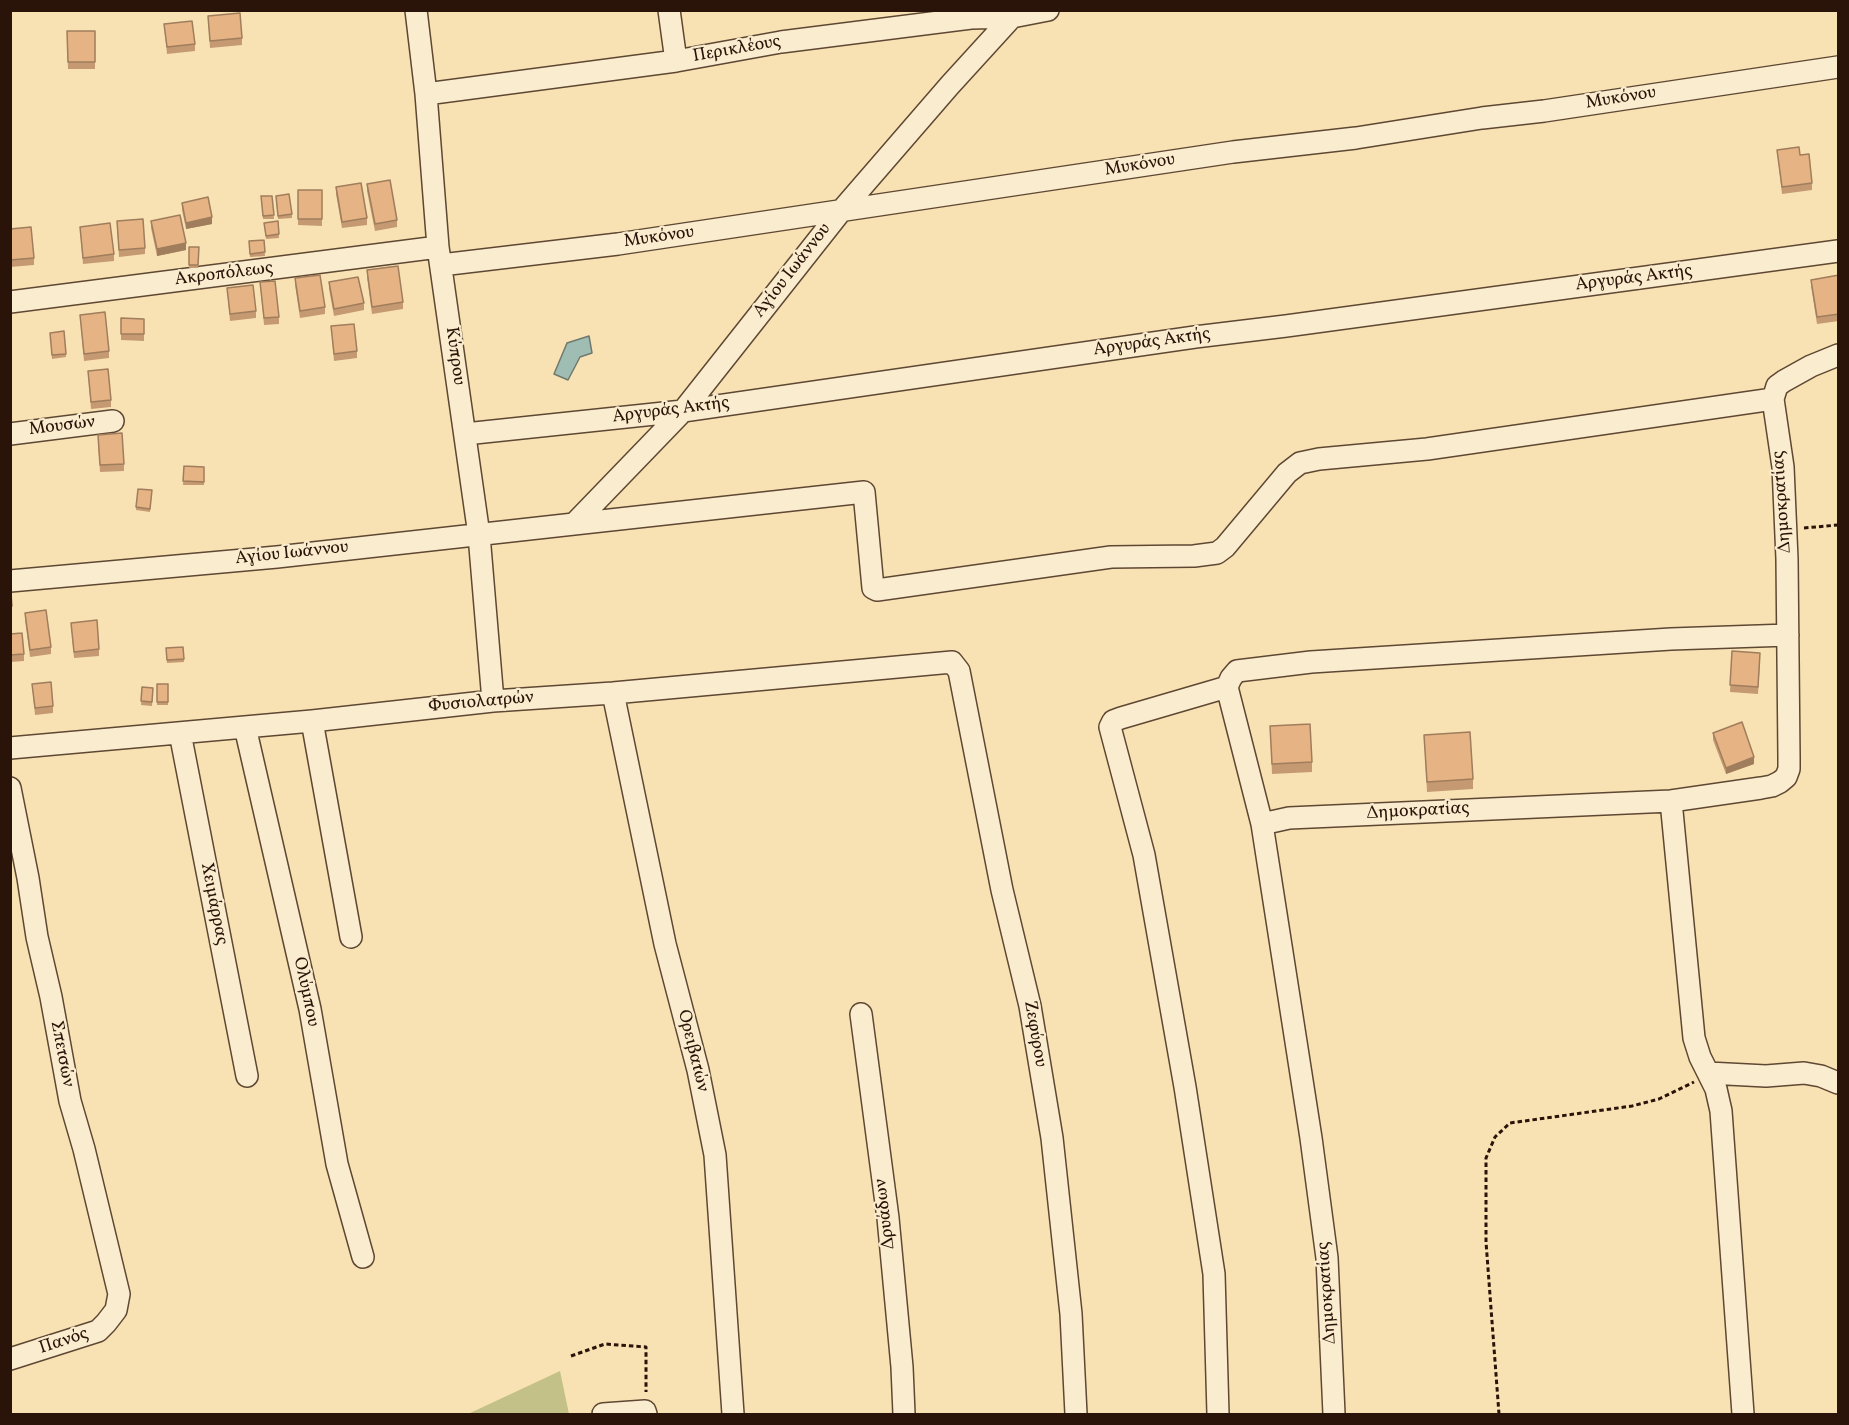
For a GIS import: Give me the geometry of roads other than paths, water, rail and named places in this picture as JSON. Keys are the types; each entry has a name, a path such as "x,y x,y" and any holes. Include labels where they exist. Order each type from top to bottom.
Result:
{"street":[{"name":"Κύπρου","path":"416,10 440,256 478,535 493,701"},
{"path":"669,10 676,61"},
{"name":"Περικλέους","path":"426,94 676,61 781,42 971,18 1030,13"},
{"name":"Αγίου Ιωάννου","path":"574,524 683,411 841,211 950,85 1030,13"},
{"name":"Μυκόνου","path":"440,256 618,244 1233,152 1356,138 1839,67"},
{"name":"Αργυράς Ακτής","path":"465,434 683,411 1195,337 1839,251"},
{"name":"Ακροπόλεως","path":"10,302 440,256"},
{"path":"1773,399 1777,386 1784,381 1811,366 1839,355"},
{"name":"Αγίου Ιωάννου","path":"10,581 277,557 864,492 873,588 877,590 1111,557 1194,556 1217,552 1224,547 1287,473 1300,463 1318,459 1427,449 1773,399"},
{"name":"Δημοκρατίας","path":"1334,1414 1327,1258 1299,1054 1262,824 1289,818 1671,801 1772,786 1780,782 1789,769 1790,757 1788,635 1783,467 1773,399"},
{"name":"Μουσών","path":"10,434 113,421"},
{"path":"1262,824 1227,687 1237,671 1311,662 1590,644 1788,635"},
{"name":"Φυσιολατρών","path":"10,748 312,721 493,701 613,693 952,662"},
{"name":"Ζεφύρου","path":"952,662 959,671 1002,890 1030,1006 1049,1116 1071,1314 1076,1414"},
{"path":"1218,1414 1214,1274 1185,1087 1144,855 1110,727 1113,721 1121,718 1227,687"},
{"name":"Ορειβατών","path":"613,693 665,945 699,1070 715,1155 732,1414"},
{"path":"312,721 351,937"},
{"name":"Ολύμπου","path":"245,727 310,1009 336,1164 363,1257"},
{"name":"Χειμάρρας","path":"180,733 247,1076"},
{"name":"Σπετσών","path":"10,788 70,1101 118,1287 118,1304 111,1316"},
{"path":"1671,801 1694,1038 1700,1057 1716,1089 1721,1111 1743,1414"},
{"name":"Δρυάδων","path":"861,1014 888,1218 902,1367 904,1414"},
{"path":"1708,1073 1767,1076 1804,1073 1839,1083"},
{"name":"Πανός","path":"10,1359 98,1331 111,1316"},
{"path":"603,1414 646,1413"}],"water":[{"path":"589,336 592,353 580,357 568,380 554,374 567,343"}]}
